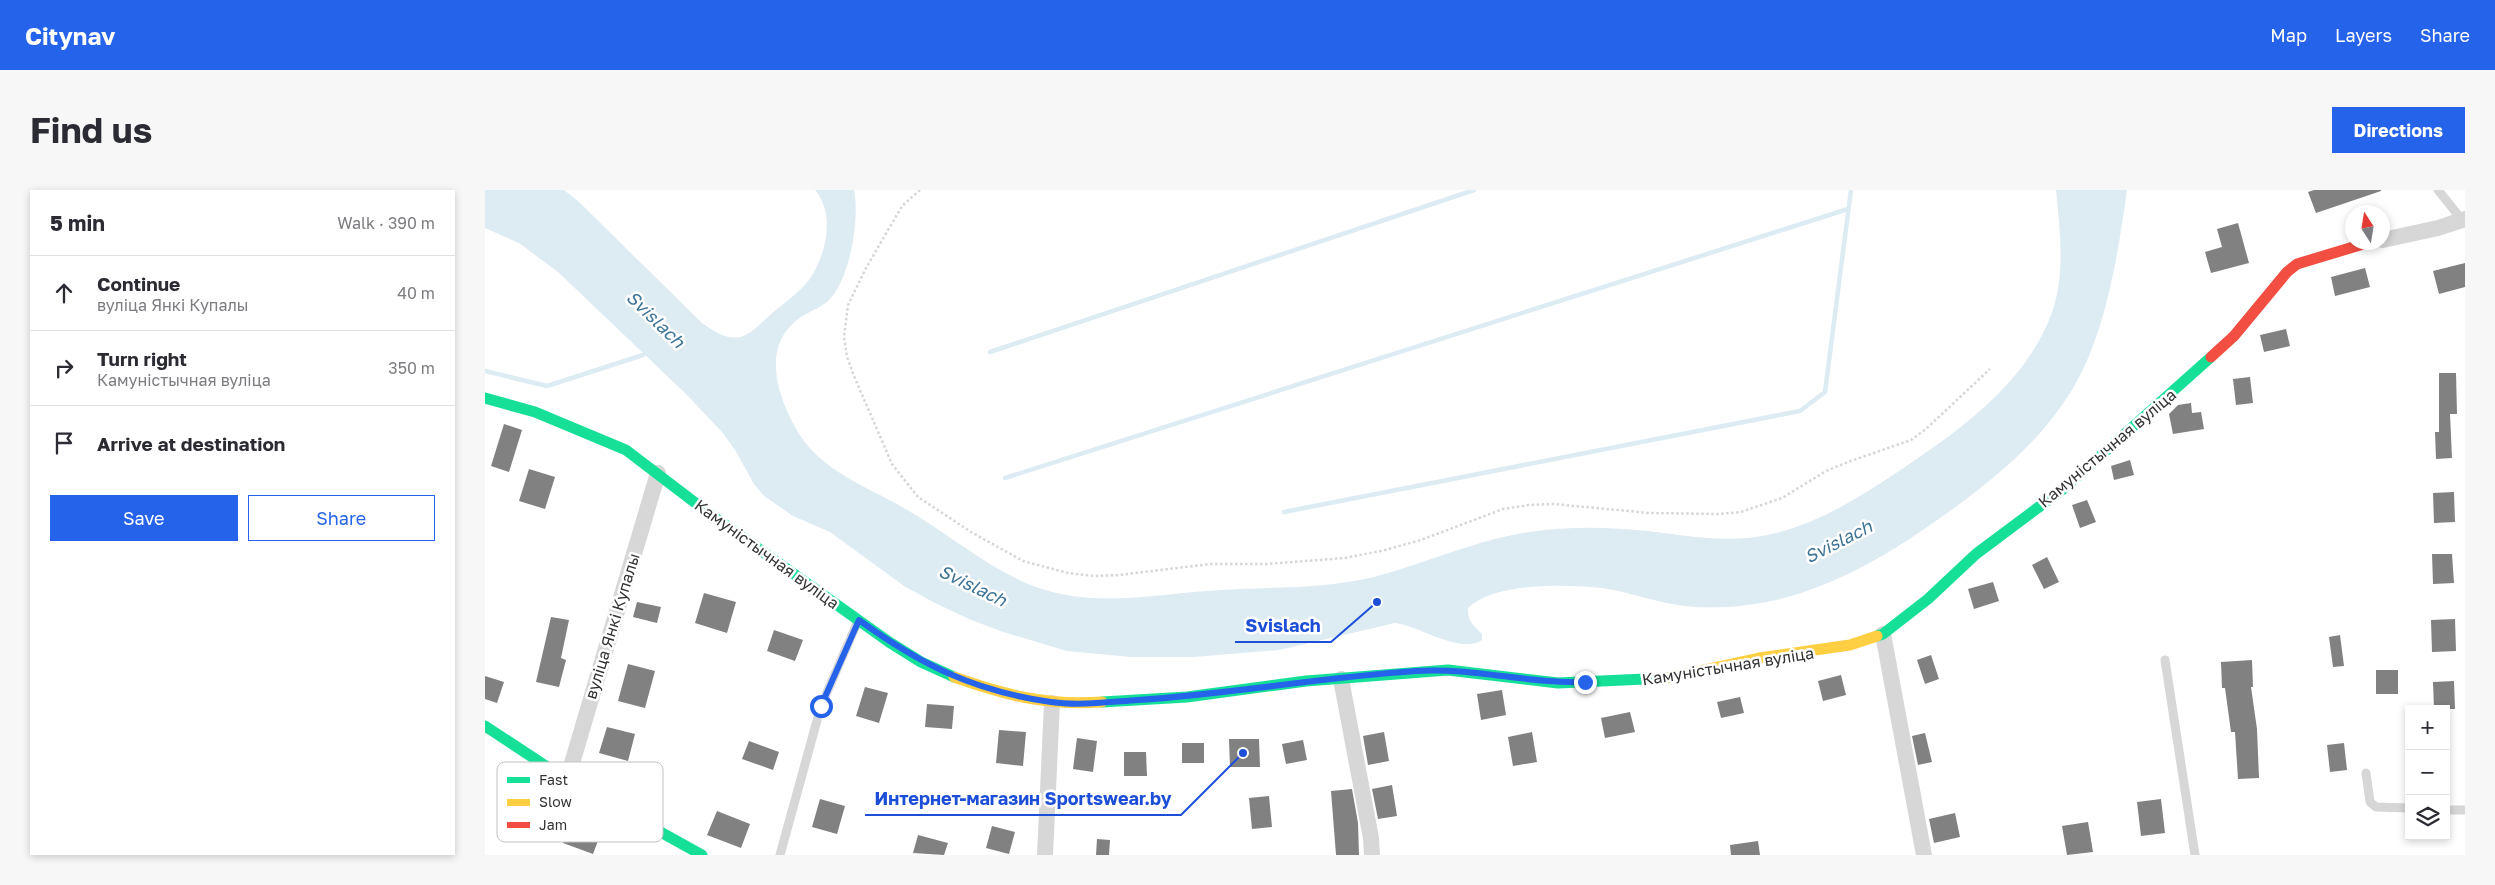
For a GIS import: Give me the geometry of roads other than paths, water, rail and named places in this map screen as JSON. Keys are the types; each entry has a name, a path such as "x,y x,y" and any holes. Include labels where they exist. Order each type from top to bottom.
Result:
{"street":[{"path":"2390,238 2438,228 2463,219"},
{"name":"Камуністычная вуліца","path":"485,398 535,412 626,450 710,514 921,662 953,677 988,689 1052,702 1093,703 1187,697 1239,689 1448,670 1558,683 1661,679 1759,658 1826,650 1883,634 1927,599 1976,554 2063,489 2132,430 2234,336 2287,272 2297,264 2345,250"},
{"name":"вуліца Янкі Купалы","path":"572,762 658,473"},
{"path":"1883,634 1924,855"},
{"path":"1341,679 1371,838 1372,855"},
{"path":"1045,855 1052,702"},
{"path":"485,726 540,762"},
{"path":"663,833 702,855"}],"lane":[{"path":"2438,190 2463,219"},
{"path":"780,855 821,706 859,620"},
{"path":"2165,660 2195,855"},
{"path":"2366,773 2370,802 2376,807 2405,808"},
{"path":"2450,810 2465,810"}],"water":[{"path":"485,190 564,190 578,201 702,323 720,334 735,338 749,333 757,327 801,289 815,270 824,247 827,223 821,200 815,190 854,190 856,216 854,232 847,264 836,292 828,301 797,320 786,331 779,343 776,357 778,386 788,414 805,443 831,467 909,511 1007,574 1042,589 1064,595 1086,598 1131,598 1221,590 1317,586 1355,581 1394,571 1490,540 1545,530 1574,528 1619,529 1735,539 1769,535 1809,522 1866,492 1946,438 1989,403 2025,363 2040,340 2051,315 2059,285 2061,253 2056,190 2127,190 2115,266 2102,318 2084,366 2061,407 2018,456 1968,498 1891,550 1831,582 1799,594 1766,602 1731,607 1683,606 1603,588 1552,586 1513,589 1495,593 1468,608 1470,620 1482,634 1482,640 1473,644 1452,642 1395,623 1279,650 1194,657 1131,657 1067,651 1003,632 969,619 904,586 830,532 793,516 764,496 754,484 735,450 722,432 686,394 558,272 519,243 485,228"}],"waterway":[{"path":"990,352 1474,190"},
{"path":"1284,512 1800,411 1825,392 1851,190"},
{"path":"1005,478 1848,209"},
{"path":"485,371 547,386 643,355"}],"place":[{"name":"Svislach","path":"1377,602"},
{"name":"Интернет-магазин Sportswear.by","path":"1243,753"}]}
